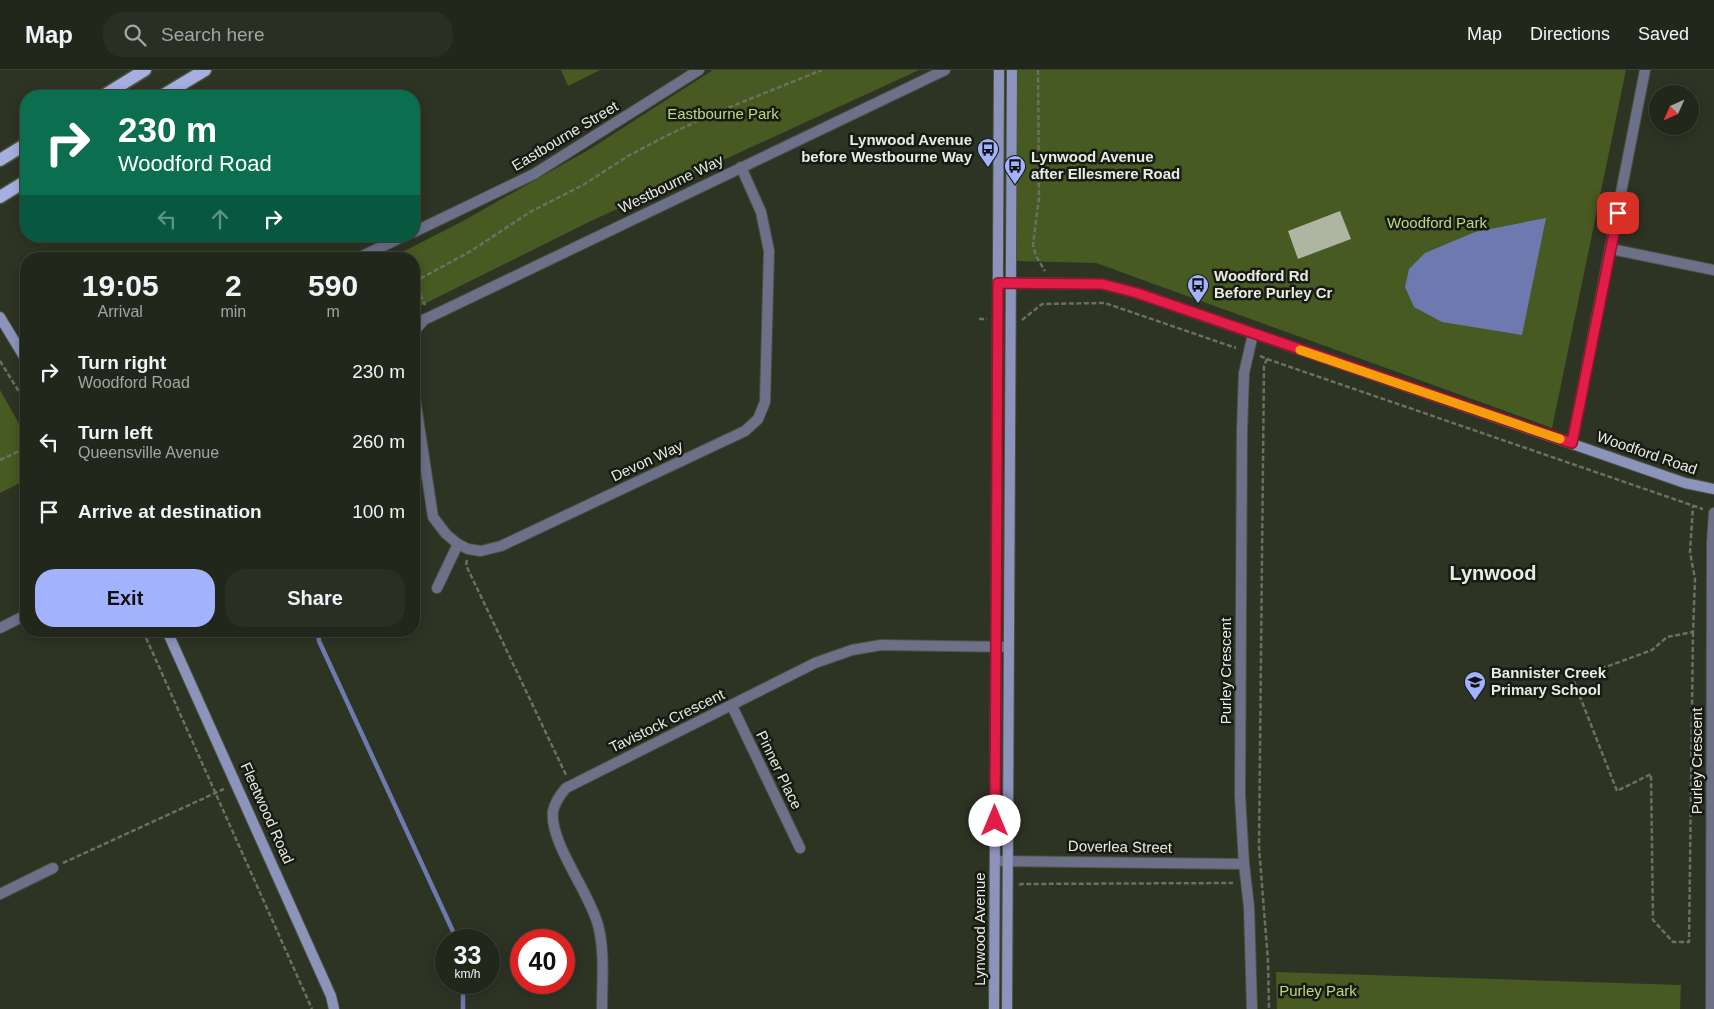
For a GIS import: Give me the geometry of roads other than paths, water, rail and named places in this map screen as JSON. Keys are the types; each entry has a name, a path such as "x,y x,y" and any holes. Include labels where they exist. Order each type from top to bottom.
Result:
{"main road":[{"path":"113,90 145,70"},
{"path":"172,90 205,70"},
{"path":"0,160 20,148"},
{"path":"0,197 20,185"}],"street":[{"name":"Eastbourne Street","path":"420,229 534,174 699,70"},
{"name":"Westbourne Way","path":"420,324 425,319 741,166 945,70"},
{"name":"Lynwood Avenue","path":"994,1009 999,70"},
{"name":"Lynwood Avenue","path":"1007,1009 1012,70"},
{"path":"1572,443 1645,70"},
{"name":"Devon Way","path":"420,431 433,517 446,534 458,544 468,549 481,551 501,546 745,431 758,419 765,402 769,251 761,212 741,166"},
{"path":"371,252 391,242"},
{"path":"1611,249 1714,270"},
{"name":"Woodford Road","path":"998,283 1102,284 1137,293 1686,483 1714,489"},
{"path":"0,317 20,350"},
{"name":"Purley Crescent","path":"1252,1009 1251,952 1240,795 1242,441 1244,373 1253,334"},
{"name":"Purley Crescent","path":"1711,512 1711,1009"},
{"path":"437,588 458,544"},
{"path":"0,628 20,618"},
{"name":"Fleetwood Road","path":"170,637 237,783 331,996 334,1009"},
{"name":"Tavistock Crescent","path":"602,1009 602,942 598,922 554,830 553,811 558,797 566,788 815,663 852,650 881,644 1009,647"},
{"name":"Pinner Place","path":"732,706 800,848"},
{"name":"Doverlea Street","path":"995,861 1244,864"},
{"path":"0,894 53,868"}],"water":[{"path":"1546,218 1522,335 1442,322 1414,307 1405,287 1409,269 1425,253 1475,232"}],"waterway":[{"path":"319,637 452,929"},
{"path":"463,994 463,1009"}],"place":[{"name":"Lynwood Avenue before Westbourne Way","path":"988,168"},
{"name":"Lynwood Avenue after Ellesmere Road","path":"1015,185"},
{"name":"Woodford Rd Before Purley Cr","path":"1198,304"},
{"name":"Bannister Creek Primary School","path":"1475,701"}],"district":[{"name":"Lynwood","path":"1493,573"}],"park label":[{"name":"Eastbourne Park","path":"723,114"},
{"name":"Woodford Park","path":"1437,223"},
{"name":"Purley Park","path":"1318,991"}]}
